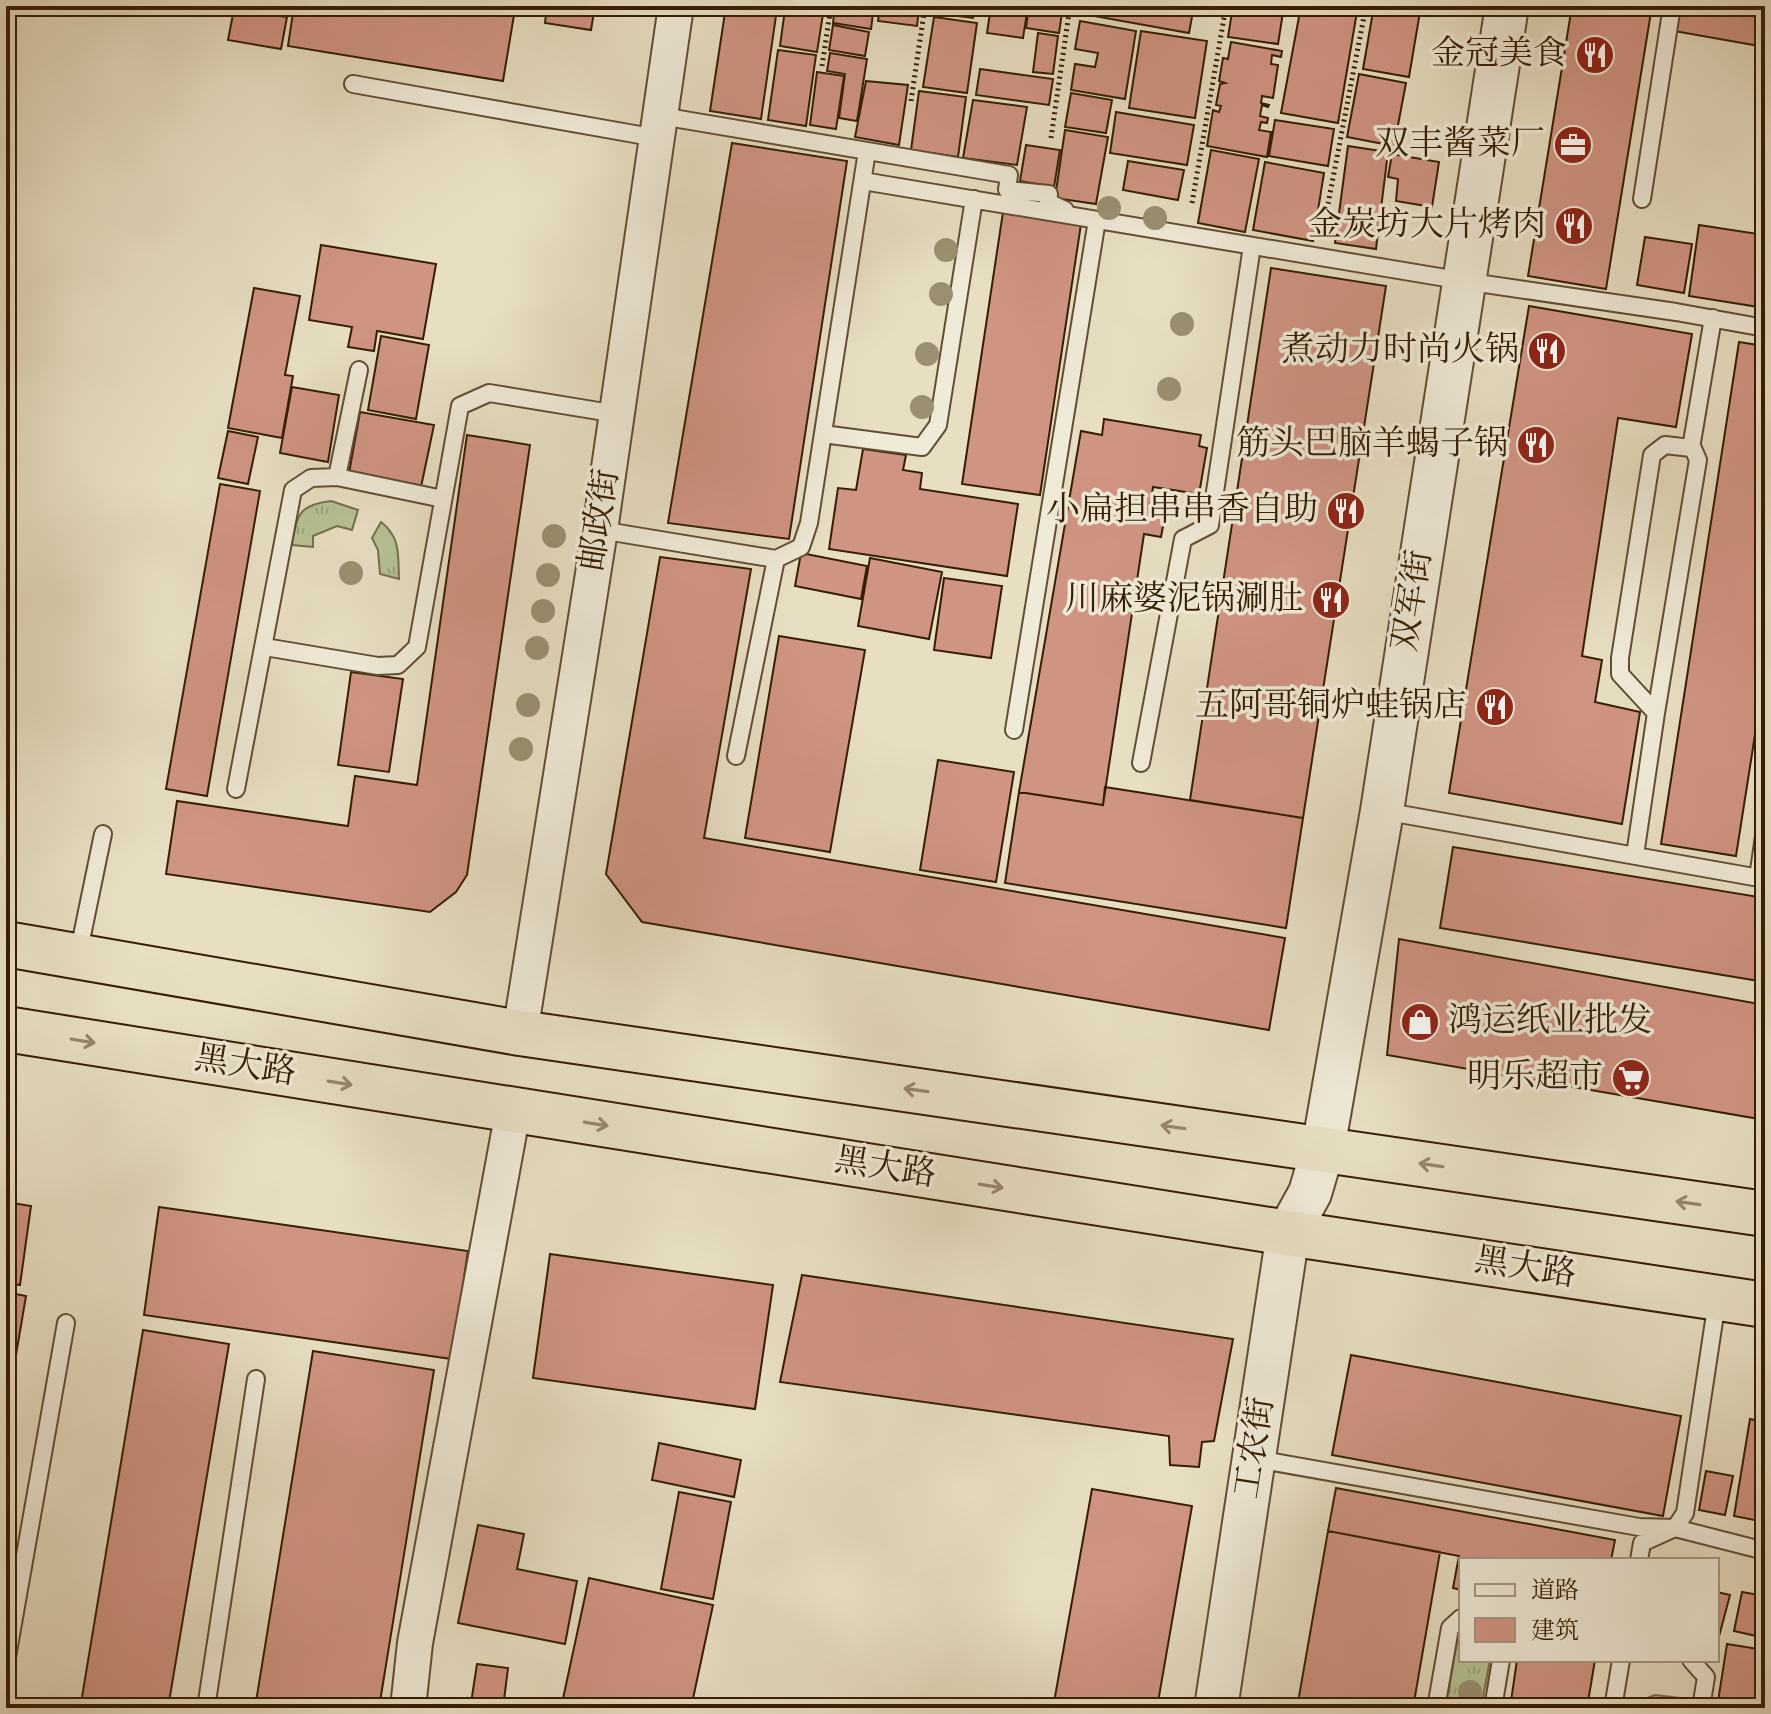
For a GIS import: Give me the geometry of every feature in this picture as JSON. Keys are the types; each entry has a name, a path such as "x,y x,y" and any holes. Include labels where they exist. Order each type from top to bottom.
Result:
{"highway":[{"path":"6,944 520,1033 1765,1214"},
{"name":"黑大路","path":"6,1029 1288,1233 1765,1305"}],"street":[{"name":"邮政街","path":"520,1033 600,530 676,6"},
{"name":"双军街","path":"1310,1193 1323,1149 1382,811 1507,6"},
{"path":"408,1708 415,1643 513,1111"},
{"name":"工农街","path":"1216,1708 1288,1233 1310,1193"}],"lane":[{"path":"1642,199 1672,6"},
{"path":"353,84 659,127 867,151 1009,175 1007,190 1049,194 1048,202 1080,217"},
{"path":"600,530 776,559 801,547 809,523 867,151"},
{"path":"863,181 1765,328"},
{"path":"823,434 922,447 938,425 974,199"},
{"path":"1014,730 1097,220"},
{"path":"1141,763 1183,539 1210,525 1252,246"},
{"path":"1656,713 1620,674 1620,658 1652,455 1665,445 1691,448 1713,318"},
{"path":"337,477 359,370"},
{"path":"265,647 378,666 398,665 417,647 460,406 489,393 617,414"},
{"path":"1635,855 1698,460 1691,444"},
{"path":"236,789 293,490 311,478 337,477 443,499"},
{"path":"736,756 776,559"},
{"path":"1382,811 1761,878 1765,829"},
{"path":"78,957 103,834"},
{"path":"1639,1558 1642,1543 1675,1528 1685,1513 1718,1298"},
{"path":"6,1663 66,1323"},
{"path":"206,1708 256,1379"},
{"path":"1254,1459 1639,1527 1675,1528 1765,1551"},
{"path":"1436,1708 1450,1628 1459,1620"},
{"path":"1493,1708 1501,1662"},
{"path":"1613,1708 1621,1662"},
{"path":"1693,1662 1706,1677 1701,1708"}],"path":[{"path":"822,66 831,6"},
{"path":"911,101 925,6"},
{"path":"1051,138 1070,6"},
{"path":"1192,203 1226,6"},
{"path":"1328,204 1366,6"}],"green space":[{"path":"331,501 358,510 352,530 337,526 313,536 313,547 292,545 301,513 312,505"},
{"path":"381,522 395,541 399,579 380,574 378,550 372,538"},
{"path":"1459,1630 1459,1662 1490,1662 1481,1708 1446,1706"},
{"path":"1655,1695 1680,1698 1688,1708 1637,1708 1639,1701"}],"building":[{"path":"294,6 457,6 514,15 503,81 288,46"},
{"path":"547,6 595,6 591,30 545,23"},
{"path":"726,6 777,9 761,119 710,111"},
{"path":"799,6 826,6 826,10"},
{"path":"835,6 874,6 871,29 833,23"},
{"path":"880,6 919,9 917,26 878,21"},
{"path":"934,6 974,6 973,18 933,13"},
{"path":"991,6 1028,6 1023,38 987,33"},
{"path":"1029,6 1063,6 1059,33 1026,28"},
{"path":"1084,6 1194,6 1189,33 1083,14"},
{"path":"1233,6 1284,6 1278,44 1228,37"},
{"path":"1301,6 1358,6 1338,123 1281,113"},
{"path":"1374,6 1421,6 1409,77 1363,69"},
{"path":"1572,6 1652,6 1606,289 1528,276"},
{"path":"1679,6 1765,6 1765,47 1674,31"},
{"path":"234,9 287,17 281,49 228,40"},
{"path":"785,9 823,14 817,52 780,46"},
{"path":"934,17 977,23 967,93 923,87"},
{"path":"1080,21 1136,31 1125,99 1071,90 1075,64 1095,67 1098,53 1075,49"},
{"path":"833,25 869,32 865,56 829,50"},
{"path":"1141,31 1207,41 1195,118 1129,108"},
{"path":"1038,33 1058,36 1053,74 1033,72"},
{"path":"1231,42 1282,51 1281,57 1272,55 1271,64 1278,65 1273,98 1262,96 1261,103 1269,105 1262,105 1260,116 1268,118 1267,123 1261,122 1259,130 1271,132 1267,157 1207,146 1213,110 1219,112 1221,106 1216,105 1220,84 1225,83 1219,81 1223,58 1228,59"},
{"path":"778,50 816,55 806,126 768,120"},
{"path":"830,53 867,59 857,121 839,118 845,74 827,71"},
{"path":"980,69 1053,79 1049,105 976,95"},
{"path":"817,72 844,76 836,129 810,125"},
{"path":"1359,74 1406,83 1394,146 1347,137"},
{"path":"866,81 908,85 899,145 855,137"},
{"path":"919,91 966,97 958,157 911,150"},
{"path":"1071,93 1112,100 1106,133 1065,127"},
{"path":"973,100 1027,107 1017,165 963,158"},
{"path":"1116,112 1194,125 1187,165 1110,153"},
{"path":"1275,120 1334,129 1328,166 1269,156"},
{"path":"1065,130 1108,137 1096,204 1055,198"},
{"path":"732,143 847,161 789,539 668,523"},
{"path":"1026,145 1060,150 1054,187 1020,181"},
{"path":"1348,146 1388,152 1376,249 1335,243"},
{"path":"1211,150 1259,159 1245,232 1198,223"},
{"path":"1392,154 1439,162 1432,207 1396,201 1398,179 1388,177"},
{"path":"1128,161 1184,170 1178,200 1123,190"},
{"path":"1265,162 1324,173 1313,241 1253,230"},
{"path":"1003,212 1081,224 1040,495 962,484"},
{"path":"1699,225 1765,235 1765,308 1689,296"},
{"path":"1645,237 1692,244 1684,293 1637,285"},
{"path":"321,245 436,264 423,339 377,331 374,351 348,347 352,327 309,320"},
{"path":"1271,268 1386,286 1303,818 1190,800"},
{"path":"254,288 300,296 285,375 293,376 282,438 228,428"},
{"path":"1529,306 1692,334 1676,427 1618,418 1582,656 1602,660 1595,702 1640,712 1622,824 1449,793"},
{"path":"381,336 429,345 416,419 368,410"},
{"path":"1739,342 1765,346 1765,671 1736,856 1661,844"},
{"path":"292,387 339,395 328,462 280,453"},
{"path":"360,412 434,425 421,487 349,473"},
{"path":"1104,419 1201,435 1199,446 1207,448 1199,494 1153,487 1150,508 1166,510 1161,537 1144,534 1103,805 1019,792 1081,431 1102,435"},
{"path":"228,431 258,437 248,484 218,478"},
{"path":"467,435 530,445 467,875 456,892 430,912 166,874 177,801 348,826 355,776 417,785"},
{"path":"863,449 906,455 903,470 922,473 920,489 1018,504 1007,576 829,549 838,488 856,490"},
{"path":"220,484 260,491 207,796 166,789"},
{"path":"801,553 867,566 861,599 795,586"},
{"path":"660,557 751,569 704,838 1285,938 1269,1030 642,922 606,874"},
{"path":"870,558 942,572 929,639 858,626"},
{"path":"944,578 1002,586 991,658 934,650"},
{"path":"779,636 865,650 830,852 745,838"},
{"path":"351,672 403,679 389,772 338,765"},
{"path":"938,760 1014,772 996,882 920,870"},
{"path":"1105,787 1303,818 1286,928 1005,883 1019,792 1103,805"},
{"path":"1453,847 1765,898 1765,982 1440,928"},
{"path":"1399,939 1765,1005 1765,1120 1387,1055"},
{"path":"6,1202 31,1206 20,1285 6,1283"},
{"path":"159,1207 468,1251 452,1359 144,1315"},
{"path":"550,1254 773,1285 755,1409 533,1378"},
{"path":"802,1275 1233,1339 1214,1441 1202,1442 1199,1467 1170,1465 1169,1436 780,1382"},
{"path":"6,1292 26,1296 6,1414"},
{"path":"143,1330 229,1344 168,1708 112,1708 81,1703"},
{"path":"313,1351 434,1370 379,1708 255,1708"},
{"path":"1351,1355 1681,1416 1663,1516 1332,1455"},
{"path":"1750,1419 1765,1422 1765,1522 1734,1516"},
{"path":"659,1443 741,1460 734,1497 652,1480"},
{"path":"1706,1471 1733,1476 1725,1515 1699,1510"},
{"path":"1336,1488 1615,1540 1611,1558 1459,1558 1459,1590 1453,1588 1459,1556 1328,1531"},
{"path":"1092,1489 1192,1506 1157,1708 1053,1708"},
{"path":"679,1492 731,1502 713,1599 661,1589"},
{"path":"478,1525 524,1534 517,1569 577,1581 565,1644 458,1623"},
{"path":"1328,1531 1440,1552 1413,1708 1297,1708"},
{"path":"589,1578 713,1605 691,1708 561,1708"},
{"path":"1719,1592 1730,1595 1719,1636"},
{"path":"1742,1592 1765,1596 1765,1638 1734,1631"},
{"path":"1727,1644 1765,1650 1765,1708 1717,1708"},
{"path":"1517,1662 1595,1662 1587,1708 1510,1708"},
{"path":"477,1664 508,1668 503,1708 471,1703"}],"place":[{"name":"金冠美食","path":"1595,55"},
{"name":"双丰酱菜厂","path":"1573,145"},
{"name":"金炭坊大片烤肉","path":"1574,226"},
{"name":"煮动力时尚火锅","path":"1547,351"},
{"name":"筋头巴脑羊蝎子锅","path":"1536,445"},
{"name":"小扁担串串香自助","path":"1346,511"},
{"name":"川麻婆泥锅涮肚","path":"1331,600"},
{"name":"五阿哥铜炉蛙锅店","path":"1495,707"},
{"name":"鸿运纸业批发","path":"1420,1022"},
{"name":"明乐超市","path":"1631,1078"}]}
